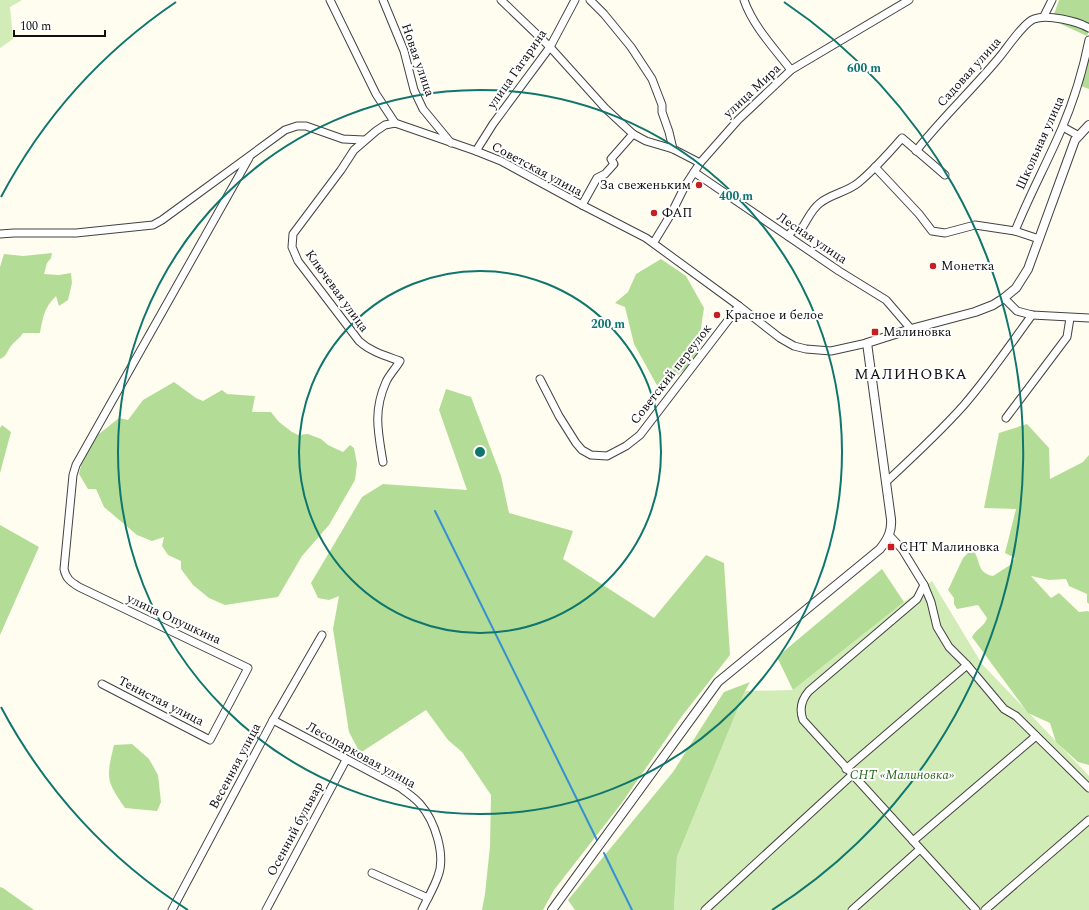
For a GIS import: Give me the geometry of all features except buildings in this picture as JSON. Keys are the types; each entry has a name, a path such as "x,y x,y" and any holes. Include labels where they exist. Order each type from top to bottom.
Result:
{"street":[{"path":"0,234 76,233 153,225 249,158 285,130 297,126 306,126 343,139 364,140 385,125 395,123 376,94 330,0"},
{"name":"Новая улица","path":"383,0 404,51 414,90 423,109 452,143"},
{"path":"501,0 550,47 604,108 633,134 646,141 673,149 700,163"},
{"name":"улица Гагарина","path":"476,151 493,124 550,47 575,0"},
{"path":"590,0 604,14 631,47 652,79 662,105 662,112 673,149"},
{"path":"744,0 748,12 758,27 791,70"},
{"name":"улица Мира","path":"654,242 671,214 685,186 700,163 738,120 791,70 909,0"},
{"path":"1052,0 1044,16 1082,24 1089,28"},
{"name":"Садовая улица","path":"916,151 930,133 998,59 1019,33 1032,20 1044,16"},
{"name":"Школьная улица","path":"1015,231 1024,208 1063,127 1083,69 1089,40"},
{"name":"Советская улица","path":"395,123 476,151 510,166 654,242 780,338 794,346 806,349 831,351 868,343"},
{"path":"552,910 718,682 880,549 890,535 892,527 868,343 911,329 975,312 1004,298 1016,288 1028,269 1075,140 1089,125"},
{"path":"1063,127 1079,136"},
{"path":"582,205 597,178 605,174 614,164 611,159 633,134"},
{"path":"788,236 793,230 802,228 812,210 821,202 848,190 858,183 902,138 945,174"},
{"name":"Ключевая улица","path":"364,140 354,150 341,170 293,234 292,247 298,261 359,341 365,347 400,362 386,380 378,403 377,418 383,462"},
{"name":"улица Опушкина","path":"210,740 248,668 90,592 70,581 66,576 64,569 73,475 76,465 249,158"},
{"path":"875,167 919,214 932,231 945,233 975,225 1015,231 1039,239"},
{"name":"Лесная улица","path":"694,172 839,271 886,300 911,329"},
{"path":"1004,298 1017,311 1032,315 1089,318"},
{"name":"Советский переулок","path":"540,379 559,416 582,450 591,455 607,456 626,446 640,434 739,306"},
{"path":"886,482 933,438 964,405 986,378 1032,315"},
{"path":"1006,418 1067,337 1070,318"},
{"path":"890,535 902,549 924,585 931,602 937,627 949,647 967,665 1004,709 1016,716 1089,788"},
{"path":"924,585 910,606 809,691 802,699 800,713 803,720 852,776 976,910"},
{"name":"Весенняя улица","path":"172,910 273,720 322,635"},
{"path":"846,769 967,665"},
{"name":"Тенистая улица","path":"102,684 210,740"},
{"name":"Лесопарковая улица","path":"273,720 401,788 420,803 430,818 439,844 442,859 439,876 422,910"},
{"path":"913,841 1036,736"},
{"name":"Осенний бульвар","path":"266,910 346,760"},
{"path":"706,910 852,776"},
{"path":"985,910 1089,820"},
{"path":"852,910 920,849"},
{"path":"372,873 428,898"}],"green space":[{"path":"0,0 22,0 10,7 13,39 0,48"},
{"path":"1059,0 1089,0 1089,30 1087,36 1052,20"},
{"path":"1089,50 1089,89 1081,86"},
{"path":"52,253 44,274 59,275 71,273 72,283 68,300 59,306 56,296 46,309 40,333 23,333 11,346 6,355 0,359 0,267 4,254 23,256"},
{"path":"661,259 686,276 704,308 696,361 659,389 634,344 625,307 615,303 628,292 636,274"},
{"path":"174,382 196,398 203,401 222,390 227,394 255,396 252,412 271,412 279,422 292,432 298,435 308,434 321,439 328,445 343,452 350,445 354,448 357,464 355,480 329,525 302,556 278,597 225,605 209,598 193,585 181,569 181,561 168,555 162,546 164,537 152,541 137,535 104,507 96,489 88,489 79,474 83,457 94,438 119,418 128,420 143,400"},
{"path":"446,389 471,397 501,476 509,513 573,531 563,559 654,618 706,555 724,563 730,655 682,716 621,804 554,890 543,910 482,910 490,846 491,795 462,752 448,740 426,710 360,753 349,732 333,629 339,596 329,600 318,598 311,583 362,497 383,484 467,490 439,410"},
{"path":"1027,424 1049,448 1050,479 1083,462 1089,455 1089,604 1087,602 1087,594 1069,586 1066,579 1049,580 1031,576 1051,598 1059,593 1079,612 1089,612 1089,765 1078,762 1056,742 1050,723 1028,713 972,637 987,618 978,605 957,609 954,604 954,598 948,590 963,558 972,549 977,557 981,569 987,574 993,576 1010,565 1015,558 1005,553 1016,509 984,508 999,433"},
{"path":"2,425 11,432 0,473 0,428"},
{"path":"0,525 39,547 0,635"},
{"path":"882,569 904,602 793,690 777,657"},
{"name":"СНТ «Малиновка»","path":"932,581 982,664 1089,776 1089,910 674,910 677,857 745,691 793,690"},
{"path":"750,682 677,857 674,910 575,910 568,900 673,772 724,692"},
{"path":"132,744 149,759 158,775 161,802 157,811 125,808 111,785 109,772 114,745"},
{"path":"0,887 3,888 34,910 0,910"}],"waterway":[{"path":"435,511 597,840"},
{"path":"604,853 632,910"}],"place":[{"name":"За свеженьким","path":"699,185"},
{"name":"ФАП","path":"654,213"},
{"name":"Монетка","path":"933,266"},
{"name":"Красное и белое","path":"717,315"},
{"name":"Малиновка","path":"875,332"},
{"name":"СНТ Малиновка","path":"891,547"}],"district":[{"name":"МАЛИНОВКА","path":"911,374"}]}
